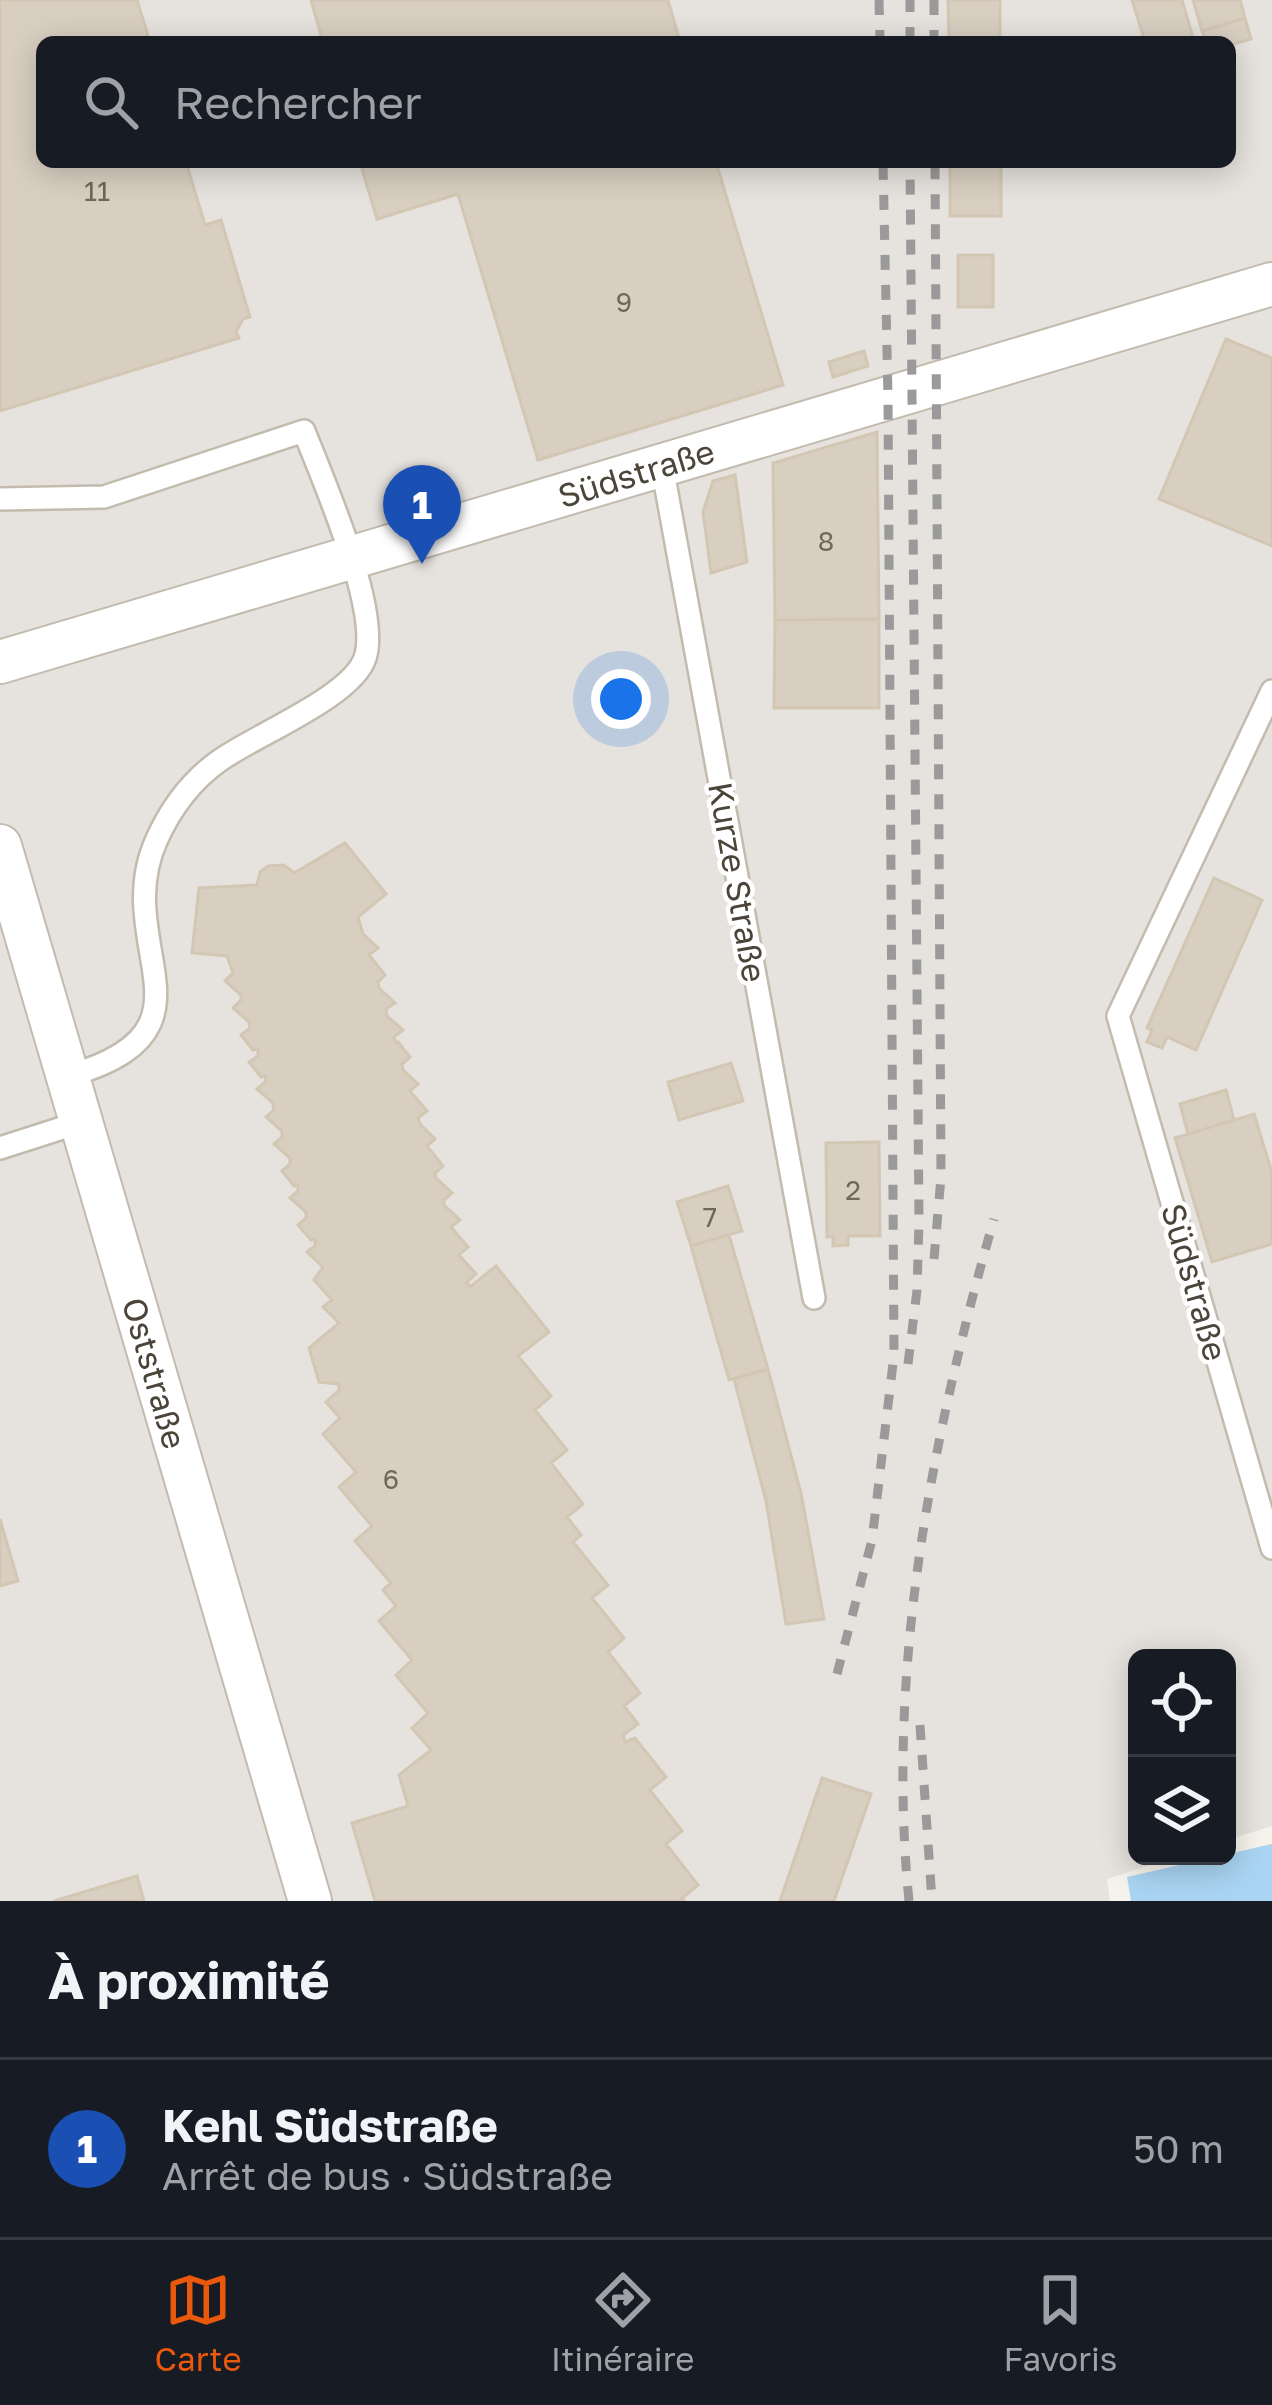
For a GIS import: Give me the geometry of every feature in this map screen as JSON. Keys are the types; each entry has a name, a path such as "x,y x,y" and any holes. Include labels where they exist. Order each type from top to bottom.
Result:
{"street":[{"name":"Südstraße","path":"0,662 1272,284"},
{"name":"Oststraße","path":"0,846 310,1901"}],"lane":[{"path":"0,500 104,497 304,431 351,558 369,635 364,660 348,686 255,736 214,764 181,796 156,840 143,880 145,934 157,1001 153,1024 133,1048 103,1066 68,1076"},
{"name":"Kurze Straße","path":"662,466 814,1298"},
{"name":"Südstraße","path":"1272,691 1118,1016 1272,1548"},
{"path":"0,1148 81,1122"}],"shaded area":[{"path":"0,0 1272,0 1272,1826 1236,1837 1236,1649 1128,1649 1128,1865 1150,1865 1107,1879 1110,1901 0,1901"}],"water":[{"path":"1272,1844 1272,1901 1131,1901 1127,1877 1180,1865 1236,1865 1236,1852"}],"building":[{"path":"0,0 137,0 148,36 36,36 36,168 188,168 205,225 221,220 250,317 243,319 236,332 239,338 0,411"},
{"path":"311,0 668,0 678,36 321,36"},
{"path":"948,0 1000,0 1000,36 949,36"},
{"path":"1132,0 1182,0 1193,36 1143,36"},
{"path":"1193,0 1240,0 1245,18 1202,31"},
{"path":"1245,18 1251,39 1236,43 1236,36 1204,36 1202,31"},
{"path":"362,168 718,168 783,385 538,460 458,194 377,219"},
{"path":"950,168 1001,168 1001,216 950,216"},
{"path":"958,255 993,255 993,307 958,307"},
{"path":"1226,339 1272,358 1272,546 1159,499"},
{"path":"864,351 868,366 833,377 829,362"},
{"path":"877,432 879,619 775,620 773,463"},
{"path":"735,475 747,562 711,573 703,512 713,481"},
{"path":"879,619 879,708 774,708 775,620"},
{"path":"345,843 386,894 358,917 363,934 378,948 369,955 385,975 379,988 395,1003 386,1009 387,1016 403,1030 394,1037 410,1057 402,1064 403,1070 418,1084 410,1091 427,1111 418,1118 435,1139 427,1146 443,1166 436,1178 452,1193 444,1205 460,1220 451,1227 468,1247 459,1255 476,1274 467,1282 470,1287 496,1266 549,1332 518,1356 551,1396 535,1410 567,1450 551,1463 583,1504 567,1517 581,1535 573,1542 608,1585 592,1598 624,1638 608,1652 640,1693 624,1706 638,1724 623,1735 625,1742 635,1738 666,1777 650,1790 682,1831 666,1844 698,1885 684,1901 375,1901 352,1823 408,1806 399,1775 431,1750 412,1728 428,1713 396,1675 412,1660 379,1621 396,1606 383,1590 391,1583 355,1541 372,1526 339,1487 356,1472 323,1434 340,1418 326,1402 339,1384 319,1382 309,1348 339,1323 323,1307 332,1300 314,1280 323,1267 307,1252 315,1246 315,1239 298,1225 306,1212 290,1198 298,1185 282,1171 290,1158 274,1144 282,1131 266,1117 274,1110 273,1103 257,1089 266,1076 261,1077 249,1062 258,1056 258,1049 253,1050 241,1035 250,1028 249,1022 233,1008 241,995 225,981 233,973 227,956 192,953 199,888 257,885 260,872 268,866 284,865 294,873"},
{"path":"1214,878 1262,900 1196,1050 1167,1037 1162,1048 1147,1042 1152,1030 1147,1028"},
{"path":"731,1063 743,1101 679,1120 668,1082"},
{"path":"1226,1090 1234,1120 1188,1134 1180,1104"},
{"path":"1254,1114 1272,1173 1272,1244 1212,1262 1175,1138"},
{"path":"879,1142 880,1236 848,1236 848,1245 833,1246 833,1236 827,1237 826,1143"},
{"path":"728,1186 742,1231 691,1246 677,1202"},
{"path":"729,1235 768,1369 729,1380 691,1246"},
{"path":"768,1369 801,1493 824,1619 786,1624 766,1501 734,1379"},
{"path":"0,1519 18,1581 0,1586"},
{"path":"822,1778 871,1794 834,1901 780,1901"},
{"path":"137,1876 144,1901 54,1901"}],"railway":[{"path":"879,0 880,36"},
{"path":"910,0 910,36"},
{"path":"934,0 934,36"},
{"path":"837,1674 872,1540 894,1355 883,168"},
{"path":"908,1364 919,1222 910,168"},
{"path":"934,1259 941,1177 935,168"},
{"path":"909,1901 904,1729 919,1557 951,1386 994,1219"},
{"path":"920,1725 932,1901"}],"place":[{"name":"Kehl Südstraße","path":"422,564"}]}
